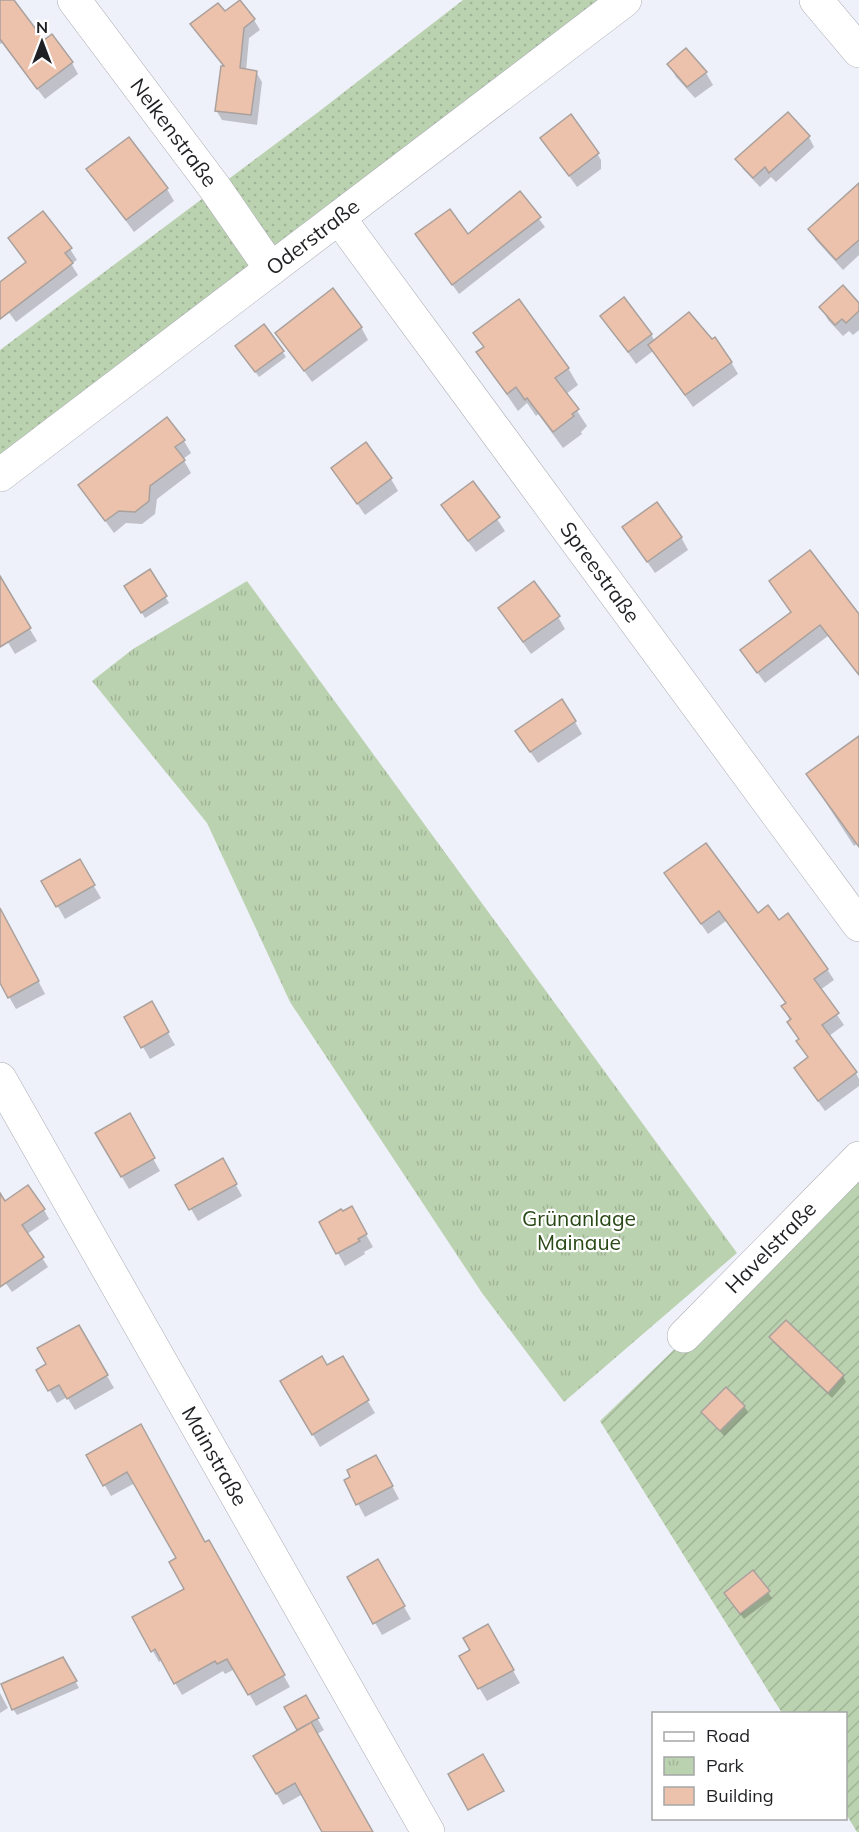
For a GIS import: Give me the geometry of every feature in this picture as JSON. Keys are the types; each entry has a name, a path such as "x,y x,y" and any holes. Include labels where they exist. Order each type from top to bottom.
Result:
{"street":[{"name":"Nelkenstraße","path":"74,0 215,188 271,269"},
{"name":"Oderstraße","path":"0,475 625,0"},
{"path":"816,0 859,51"},
{"name":"Spreestraße","path":"339,218 859,925"},
{"name":"Mainstraße","path":"0,1079 428,1832"},
{"name":"Havelstraße","path":"684,1336 859,1158"}],"green space":[{"path":"463,0 601,0 0,458 0,350 317,113"},
{"name":"Grünanlage Mainaue","path":"247,581 737,1253 564,1402 482,1293 290,1002 207,823 92,681 133,649"},
{"path":"859,1171 859,1832 847,1816 847,1712 781,1712 600,1421"}],"building":[{"path":"0,0 14,0 44,40 52,34 73,62 37,89 0,39"},
{"path":"240,0 255,19 244,28 240,68 257,71 251,115 215,111 221,66 224,66 190,24 218,3 225,11"},
{"path":"686,48 707,72 687,87 667,64"},
{"path":"788,112 810,136 769,173 765,167 753,178 735,159"},
{"path":"571,114 599,153 569,176 540,138"},
{"path":"129,137 168,188 126,220 86,169"},
{"path":"859,183 859,240 836,260 808,229"},
{"path":"520,191 541,217 452,285 415,234 450,209 468,234"},
{"path":"43,211 72,248 65,253 73,263 0,319 0,282 26,262 8,238"},
{"path":"843,285 859,303 859,311 846,323 842,319 835,325 819,307"},
{"path":"333,288 362,327 304,371 275,333"},
{"path":"624,297 652,334 628,352 600,316"},
{"path":"519,299 569,368 555,378 579,409 572,414 574,416 553,432 516,387 507,394 476,352 484,347 473,333"},
{"path":"689,312 712,339 715,337 732,362 685,395 648,345"},
{"path":"264,324 284,351 255,372 235,346"},
{"path":"167,417 185,440 175,447 185,460 150,486 149,501 135,512 119,511 105,521 78,485"},
{"path":"366,442 392,478 357,504 331,468"},
{"path":"473,481 500,517 468,541 441,505"},
{"path":"657,502 682,537 647,562 622,527"},
{"path":"810,550 859,614 859,675 820,625 757,673 740,650 791,612 769,581"},
{"path":"150,569 167,596 141,613 124,586"},
{"path":"0,576 31,628 0,647"},
{"path":"534,581 560,616 523,642 498,608"},
{"path":"562,699 576,721 530,752 515,731"},
{"path":"859,736 859,847 806,774"},
{"path":"706,843 758,913 768,905 779,920 788,913 828,969 814,979 839,1013 822,1025 857,1072 818,1101 794,1068 808,1057 796,1041 799,1039 787,1022 791,1019 781,1006 786,1003 719,911 701,924 664,873"},
{"path":"80,859 95,885 56,907 41,881"},
{"path":"0,908 39,981 8,998 0,983"},
{"path":"152,1001 169,1032 141,1048 124,1017"},
{"path":"130,1113 155,1158 121,1177 95,1133"},
{"path":"223,1158 237,1184 189,1210 175,1185"},
{"path":"28,1185 45,1209 22,1225 44,1257 0,1287 0,1193 5,1201"},
{"path":"352,1206 367,1234 358,1239 360,1241 336,1254 319,1222 341,1209 343,1211"},
{"path":"786,1320 844,1375 828,1393 769,1337"},
{"path":"79,1325 108,1375 67,1399 59,1385 48,1391 36,1370 46,1364 37,1348"},
{"path":"322,1356 327,1365 343,1356 369,1400 312,1435 280,1381"},
{"path":"726,1387 745,1406 720,1431 701,1412"},
{"path":"141,1424 205,1542 209,1540 285,1675 248,1695 227,1659 217,1664 215,1661 174,1684 155,1649 151,1652 132,1617 184,1589 169,1562 176,1558 127,1472 103,1486 86,1455"},
{"path":"376,1455 393,1486 356,1505 344,1480 350,1477 347,1470"},
{"path":"378,1559 405,1606 373,1624 347,1577"},
{"path":"753,1570 770,1591 740,1614 724,1593"},
{"path":"488,1624 514,1670 478,1689 459,1656 470,1650 463,1638"},
{"path":"63,1657 77,1681 12,1710 1,1684"},
{"path":"306,1695 319,1718 311,1722 373,1832 322,1832 295,1783 276,1794 253,1756 310,1723 297,1730 284,1707"},
{"path":"483,1754 504,1791 468,1810 448,1774"}]}
